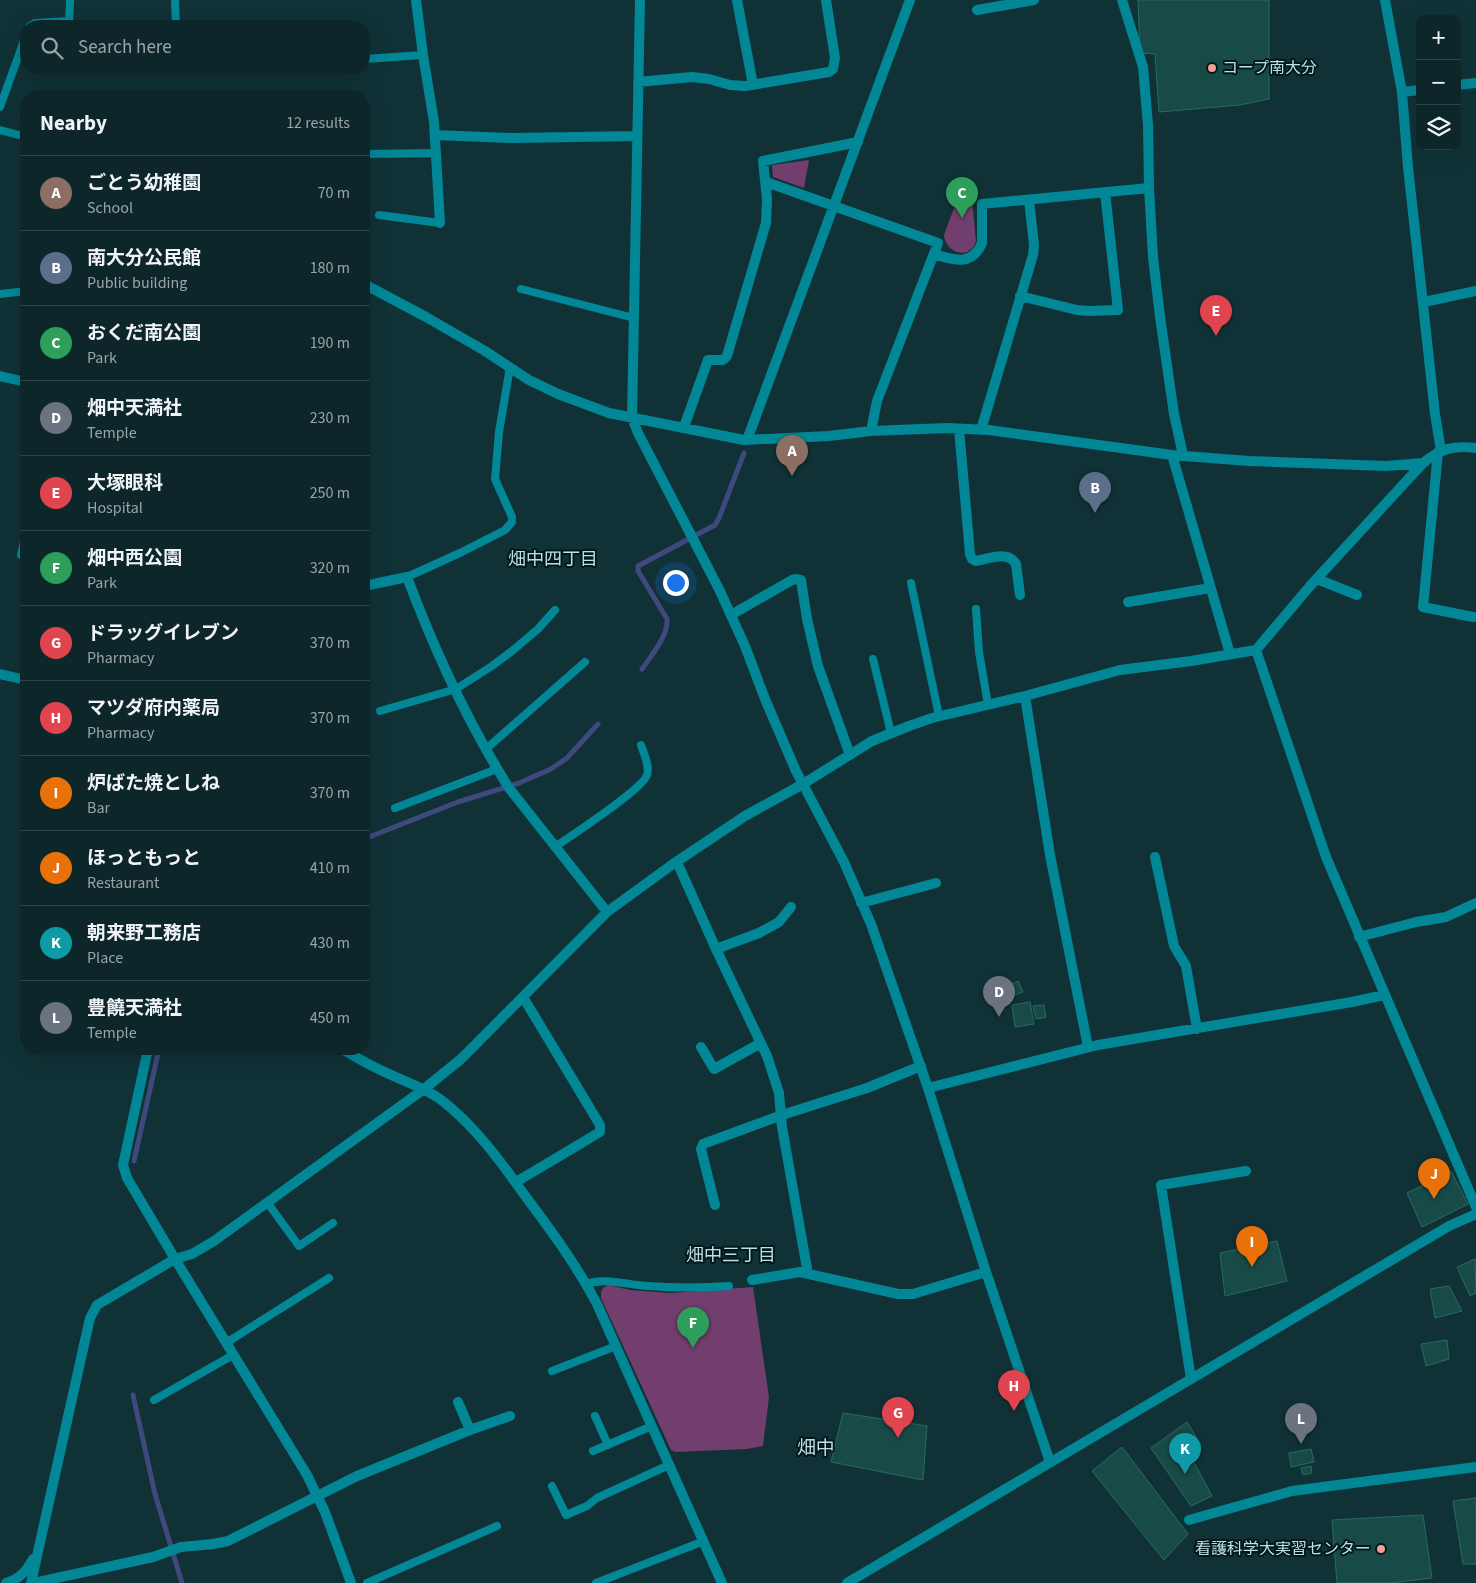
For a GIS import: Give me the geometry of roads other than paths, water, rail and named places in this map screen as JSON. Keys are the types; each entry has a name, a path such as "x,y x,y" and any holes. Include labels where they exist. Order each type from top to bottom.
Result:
{"street":[{"path":"416,0 435,135 440,223"},
{"path":"640,0 632,418 719,589 783,740 844,862 871,924 921,1066 986,1272 1050,1462"},
{"path":"737,0 753,86"},
{"path":"638,82 692,77 709,79 730,85 753,86 825,73 833,69 835,58 826,0"},
{"path":"747,440 910,0"},
{"path":"977,10 1034,0"},
{"path":"1122,0 1143,67 1148,125 1153,257 1158,309 1174,414 1178,455 1210,588 1230,654"},
{"path":"1385,0 1402,92 1408,167 1439,452 1423,607 1473,617"},
{"path":"1461,85 1476,83"},
{"path":"1402,92 1416,90"},
{"path":"435,135 512,138 637,136"},
{"path":"684,427 708,360 723,360 727,356 766,223 767,199 763,161 858,142"},
{"path":"766,182 938,243 877,401 871,431"},
{"path":"934,254 955,260 970,259 980,249 982,244 982,204 1149,188"},
{"path":"1020,296 1077,310 1118,310 1104,192"},
{"path":"980,430 1033,255 1034,245 1029,200"},
{"path":"370,287 426,317 542,386 566,397 609,413 747,440 829,436 871,431 959,429 1178,455 1259,462 1386,466 1423,463"},
{"path":"1424,302 1476,291"},
{"path":"0,376 20,381"},
{"path":"959,429 970,554 976,562 1006,556 1014,560 1020,595"},
{"path":"510,1416 470,1430 357,1476 228,1540 214,1544 181,1547 153,1557 50,1581 33,1583 38,1547 90,1318 97,1305 174,1260 200,1250 424,1089 461,1059 607,912 745,816 804,784 872,741 939,716 1025,696 1120,670 1256,650 1317,579 1423,463 1439,452 1460,447 1476,448"},
{"path":"370,585 407,577 431,638 497,769 509,788 607,912"},
{"path":"1317,579 1357,595"},
{"path":"730,615 792,580 801,580 807,619 818,666 850,755"},
{"path":"1128,602 1210,588"},
{"path":"1256,650 1326,857 1476,1207"},
{"path":"0,674 20,679"},
{"path":"1025,696 1050,855 1088,1047"},
{"path":"1155,858 1174,946 1186,966 1197,1029"},
{"path":"677,862 767,1056 779,1093 783,1136 808,1274"},
{"path":"862,903 936,883"},
{"path":"1359,937 1446,916 1476,902"},
{"path":"716,949 779,922 791,907"},
{"path":"928,1088 1088,1047 1384,995"},
{"path":"516,1182 600,1132 600,1125 523,997"},
{"path":"700,1047 714,1069 761,1043"},
{"path":"147,1055 123,1165 127,1178 174,1260 307,1475 318,1496 351,1583"},
{"path":"353,1055 379,1070 424,1089 440,1099 477,1133 516,1182 562,1246 586,1284 616,1346 722,1583"},
{"path":"715,1205 701,1148 703,1144 782,1115 867,1088 921,1066"},
{"path":"1191,1379 1161,1185 1246,1171"},
{"path":"847,1583 1449,1226 1476,1214"},
{"path":"752,1280 800,1272 898,1294 913,1294 986,1272"},
{"path":"458,1402 470,1430"},
{"path":"1189,1520 1292,1491 1476,1467"},
{"path":"6,1583 16,1580 28,1569 38,1547"}],"lane":[{"path":"68,20 70,0"},
{"path":"175,0 176,20"},
{"path":"0,107 20,52"},
{"path":"370,59 423,55"},
{"path":"0,130 20,135"},
{"path":"370,154 436,153"},
{"path":"379,216 440,223"},
{"path":"521,289 634,318"},
{"path":"0,294 20,292"},
{"path":"407,577 505,530 512,522 512,517 495,479 510,367"},
{"path":"911,583 939,716"},
{"path":"976,609 978,652 988,705"},
{"path":"380,711 456,689 512,651 538,629 555,610"},
{"path":"874,659 892,733"},
{"path":"486,749 585,662"},
{"path":"555,847 630,794 643,782 647,775 648,767 641,745"},
{"path":"395,808 497,769"},
{"path":"267,1202 299,1246 333,1223"},
{"path":"226,1343 329,1278"},
{"path":"586,1284 600,1280 673,1288 730,1286"},
{"path":"552,1372 616,1346"},
{"path":"154,1400 234,1355"},
{"path":"596,1416 608,1445"},
{"path":"593,1451 652,1426"},
{"path":"552,1486 566,1515 587,1506 597,1498 670,1464"},
{"path":"367,1583 497,1526"},
{"path":"596,1583 704,1541"}],"waterway":[{"path":"642,669 662,638 667,625 667,619 638,571 638,566 715,525 744,453"},
{"path":"370,837 458,802 519,783 551,769 567,758 598,724"},
{"path":"134,1161 158,1055"},
{"path":"133,1395 155,1494 182,1583"}],"place":[{"name":"コープ南大分","path":"1212,68"},
{"name":"おくだ南公園","path":"962,218"},
{"name":"大塚眼科","path":"1216,336"},
{"name":"ごとう幼稚園","path":"792,476"},
{"name":"南大分公民館","path":"1095,513"},
{"name":"畑中天満社","path":"999,1017"},
{"name":"ほっともっと","path":"1434,1199"},
{"name":"炉ばた焼としね","path":"1252,1267"},
{"name":"畑中西公園","path":"693,1348"},
{"name":"マツダ府内薬局","path":"1014,1411"},
{"name":"ドラッグイレブン","path":"898,1438"},
{"name":"豊饒天満社","path":"1301,1444"},
{"name":"朝来野工務店","path":"1185,1474"},
{"name":"看護科学大実習センター","path":"1381,1549"}],"district":[{"name":"畑中四丁目","path":"553,559"},
{"name":"畑中三丁目","path":"731,1255"},
{"name":"畑中","path":"816,1448"}]}
